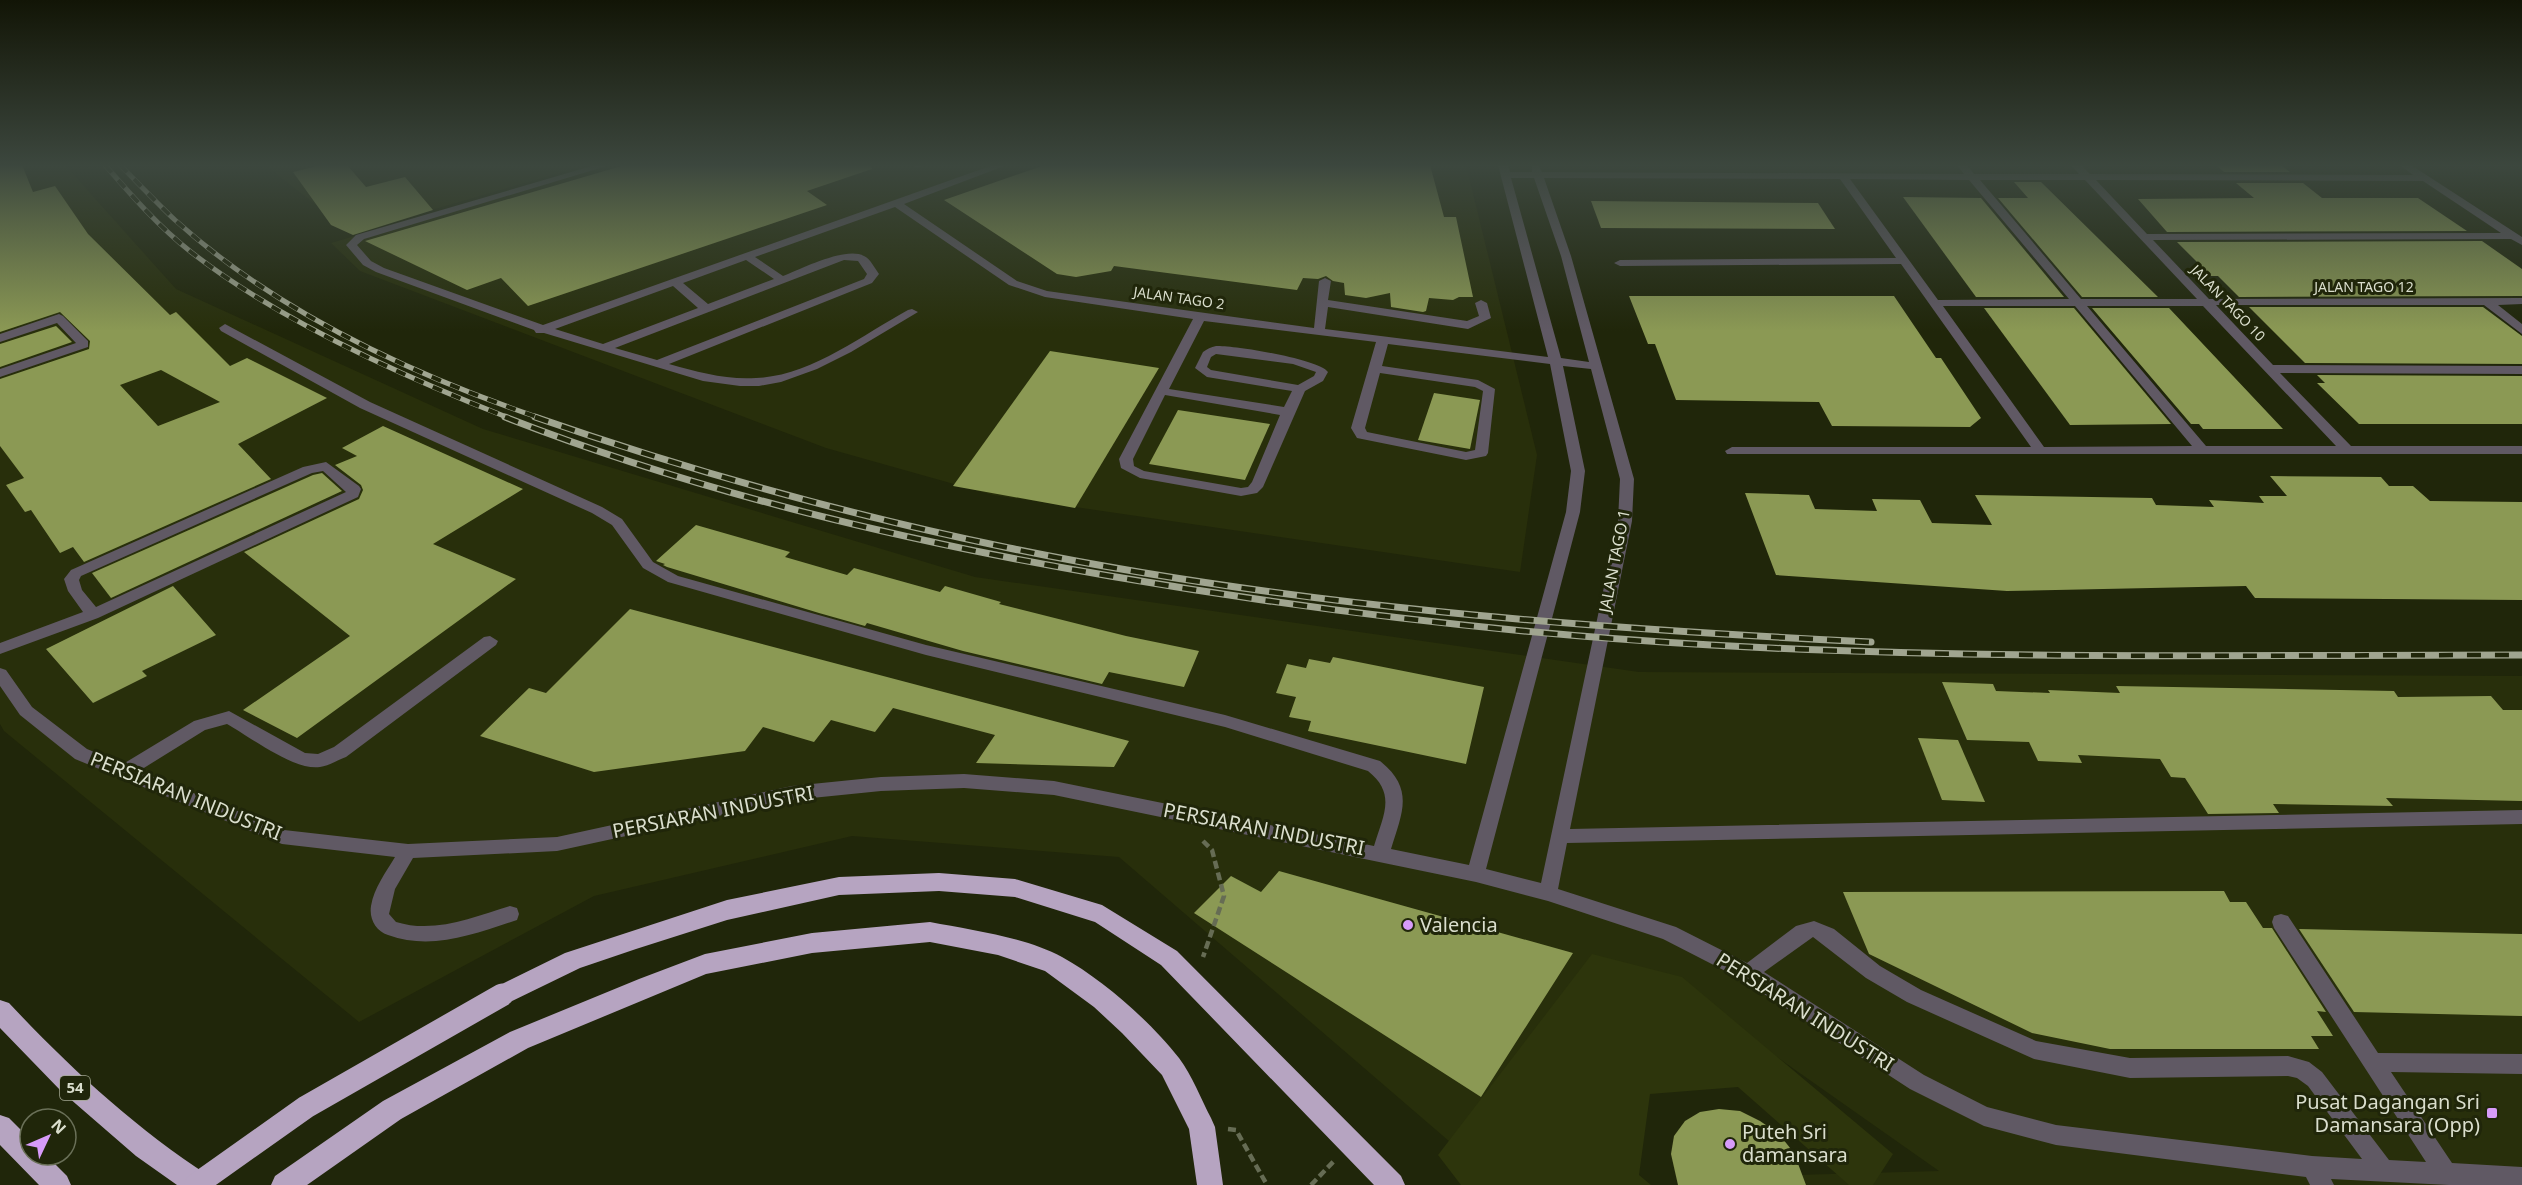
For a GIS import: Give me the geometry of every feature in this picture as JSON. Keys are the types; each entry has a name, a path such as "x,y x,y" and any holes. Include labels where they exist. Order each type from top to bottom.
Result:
{"highway":[{"path":"198,1185 289,1119 382,1062 502,995 573,960 727,909 839,886 939,882 1015,888 1102,915 1168,958 1392,1185"},
{"path":"284,1185 392,1110 519,1040 705,964 812,943 930,932 998,945 1053,964 1102,999 1171,1067 1202,1127 1210,1185"},
{"name":"54","path":"0,1011 53,1070 156,1158 198,1185"},
{"path":"0,1126 58,1185"}],"street":[{"path":"417,220 360,237 351,242 368,263 380,270 540,330 708,378 759,382 777,379 831,356 912,312"},
{"path":"540,330 846,220"},
{"name":"JALAN TAGO 2","path":"922,220 1013,284 1045,294 1200,317 1556,363 1595,366"},
{"path":"1476,874 1573,512 1578,471 1556,363 1518,220"},
{"name":"JALAN TAGO 1","path":"1548,893 1625,521 1627,479 1566,256 1554,220"},
{"path":"1875,220 2040,450"},
{"path":"2009,220 2202,450"},
{"name":"JALAN TAGO 10","path":"2129,220 2347,450"},
{"path":"2488,220 2517,239"},
{"path":"2145,237 2517,239"},
{"path":"603,348 850,255 861,258 874,276 868,281 658,364"},
{"path":"747,256 782,280"},
{"path":"1620,263 1904,261"},
{"path":"1319,332 1325,281"},
{"path":"675,282 706,309"},
{"path":"2487,301 2522,330"},
{"name":"JALAN TAGO 12","path":"1934,303 2522,301"},
{"path":"1323,303 1468,325 1485,318 1481,303"},
{"path":"1200,317 1126,459 1128,468 1140,474 1240,492 1252,490 1258,484 1300,389 1319,378 1322,372 1302,362 1216,350 1207,353 1201,368 1207,373 1300,389"},
{"path":"0,338 59,318 84,344 0,373"},
{"path":"225,328 365,405 597,510 617,522 648,566 673,579 926,650 1225,721 1374,765 1386,773 1394,785 1395,792 1381,853"},
{"path":"1375,369 1478,384 1489,389 1481,453 1466,456 1362,435 1358,428 1383,340"},
{"path":"2271,369 2522,370"},
{"path":"1161,391 1288,412"},
{"path":"1732,451 2522,450"},
{"path":"0,649 93,614 344,500 353,494 354,489 326,466 308,470 76,573 71,579 75,591 93,614"},
{"path":"124,772 200,725 229,717 302,759 319,761 340,752 490,641"},
{"name":"PERSIARAN INDUSTRI","path":"0,674 26,711 81,754 282,837 408,851 557,844 792,793 881,784 964,782 1054,788 1476,874 1548,893 1669,933 1748,973 1917,1082 1984,1116 2056,1135 2318,1176 2384,1171 2522,1178"},
{"path":"1561,836 2522,817"},
{"path":"408,851 381,903 380,916 385,926 403,933 456,931 510,914"},
{"path":"2281,922 2446,1174"},
{"path":"1748,973 1803,932 1814,929 1827,935 1873,972 1914,996 2034,1050 2130,1068 2288,1066 2302,1069 2315,1079 2384,1171"},
{"path":"2373,1062 2522,1064"}],"path":[{"path":"1173,811 1212,850 1224,896 1203,956 1207,996"},
{"path":"1202,1127 1236,1130 1267,1185"}],"shaded area":[{"path":"0,220 115,220 176,289 483,429 975,577 1639,672 2522,676 2522,1185 1725,1185 1722,1177 1939,1171 1676,986 1500,1185 1119,857 852,836 594,896 359,1022 4,731 0,724"},
{"path":"336,220 396,220 352,233"},
{"path":"408,220 1480,220 1537,455 1520,572 993,495 826,448 360,271 331,243"},
{"path":"1592,954 1682,977 1893,1154 1873,1185 1849,1185 1738,1087 1650,1094 1639,1175 1651,1185 1461,1185 1438,1155"}],"building":[{"path":"0,220 79,220 88,234 170,315 176,312 230,366 247,358 327,398 238,444 271,479 84,562 73,547 60,553 31,510 25,512 6,485 24,478 0,446 0,379 89,349 90,341 60,312 0,332","holes":["161,370 220,402 158,426 120,385"]},
{"path":"328,220 400,220 353,235 331,225"},
{"path":"436,220 782,220 528,306 501,278 467,290 365,241"},
{"path":"975,220 1457,220 1473,297 1459,297 1453,300 1429,298 1426,311 1423,312 1391,307 1390,293 1366,298 1345,295 1344,283 1333,281 1326,276 1318,279 1303,278 1297,290 1114,266 1111,271 1076,277 1057,274"},
{"path":"1598,220 1829,220 1835,229 1601,228"},
{"path":"1920,220 2000,220 2064,297 1976,297"},
{"path":"2017,220 2080,220 2158,297 2082,297"},
{"path":"2157,220 2451,220 2467,231 2167,232"},
{"path":"2482,241 2522,269 2522,296 2239,297 2218,276 2211,276 2177,242"},
{"path":"1629,296 1894,296 1936,358 1941,358 1981,418 1970,427 1832,426 1819,402 1676,400 1655,344 1648,344"},
{"path":"2249,307 2483,307 2522,336 2522,364 2305,363"},
{"path":"1984,308 2074,308 2171,424 2070,425"},
{"path":"2092,308 2169,308 2283,429 2203,429 2199,424 2191,424"},
{"path":"56,326 72,342 0,367 0,344"},
{"path":"1050,351 1159,368 1075,508 953,486"},
{"path":"2317,375 2522,376 2522,424 2359,424 2317,383 2325,383"},
{"path":"1434,393 1480,400 1470,449 1418,440"},
{"path":"1178,410 1270,424 1245,480 1149,464"},
{"path":"383,426 523,489 433,544 516,579 297,738 243,710 350,636 244,552 359,499 363,490 361,485 335,465 357,456 342,448"},
{"path":"322,473 342,491 111,598 92,573 313,475"},
{"path":"2270,476 2381,477 2389,486 2413,486 2430,501 2522,502 2522,600 2255,598 2246,586 2007,591 1776,575 1745,493 1809,495 1815,509 1877,511 1872,499 1920,500 1932,523 1992,525 1975,495 2152,498 2156,505 2214,507 2209,500 2264,503 2259,496 2287,496"},
{"path":"696,525 790,552 785,557 847,575 854,568 940,592 945,586 1001,602 999,604 1126,636 1199,651 1184,687 1109,672 1102,684 963,651 867,623 865,626 819,613 667,567 656,561"},
{"path":"173,586 216,635 142,671 147,676 93,703 46,649"},
{"path":"630,609 1129,741 1114,767 976,763 995,735 893,708 875,732 831,720 814,742 763,727 745,751 594,772 480,736 529,688 546,693"},
{"path":"1333,657 1484,687 1466,764 1308,731 1311,721 1289,717 1296,697 1276,693 1287,664 1306,668 1309,659 1330,663"},
{"path":"1942,682 1993,684 1996,691 2050,693 2048,690 2120,693 2116,686 2394,691 2398,697 2491,696 2503,710 2522,710 2522,801 2386,798 2393,806 2273,804 2279,813 2208,814 2185,778 2171,777 2160,759 2078,755 2082,763 2038,761 2029,742 1967,740"},
{"path":"1918,738 1958,740 1985,802 1942,800"},
{"path":"1279,871 1573,953 1481,1097 1194,913 1231,876 1261,892"},
{"path":"2224,891 2230,902 2246,902 2263,928 2272,928 2326,1012 2317,1011 2333,1036 2311,1036 2319,1049 2110,1049 2032,1033 1869,954 1843,892"},
{"path":"2299,929 2522,934 2522,1016 2354,1012"},
{"name":"Puteh Sri damansara","path":"1719,1109 1740,1111 1779,1134 1794,1153 1806,1185 1678,1185 1671,1154 1674,1136 1685,1121 1700,1112"}],"railway":[{"path":"156,220 191,252 226,278 303,324 386,366 509,418"},
{"path":"175,220 257,284 347,337 442,381 540,418"},
{"path":"505,417 653,469 803,512 879,530 1110,576 1260,600 1410,619 1636,640 1812,650 2117,656 2522,655"},
{"path":"535,417 652,456 830,506 949,535 1115,568 1330,600 1438,612 1655,630 1871,642"}],"place":[{"name":"Valencia","path":"1408,925"},
{"name":"Pusat Dagangan Sri Damansara (Opp)","path":"2492,1113"},
{"name":"Puteh Sri damansara","path":"1730,1144"}]}
